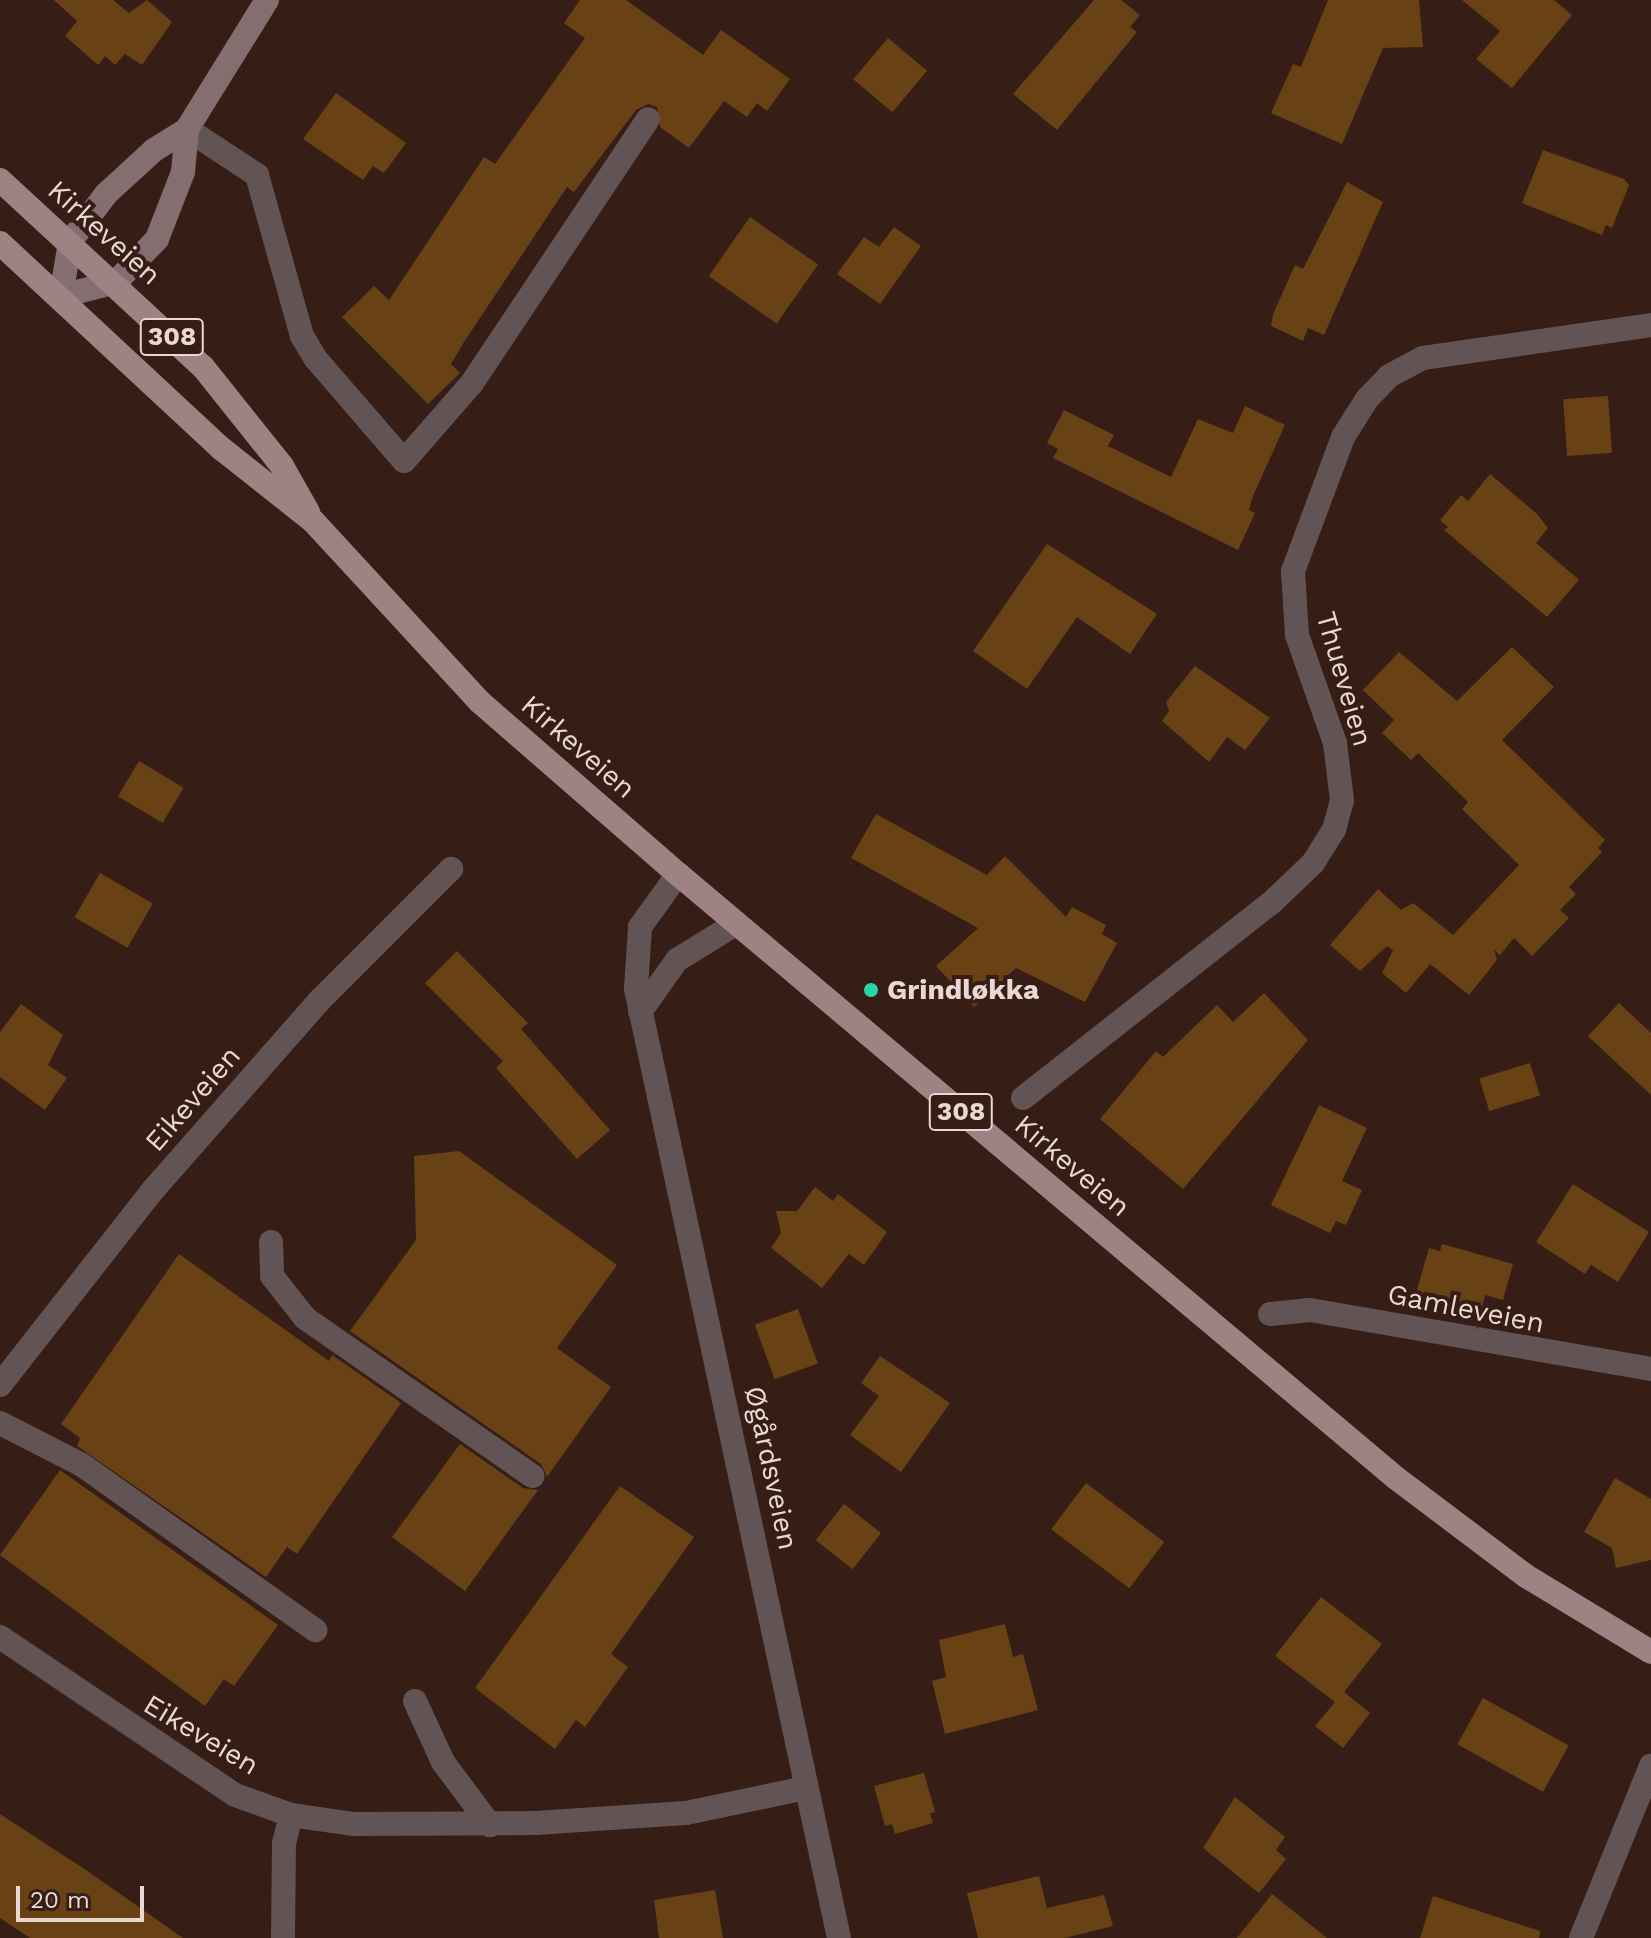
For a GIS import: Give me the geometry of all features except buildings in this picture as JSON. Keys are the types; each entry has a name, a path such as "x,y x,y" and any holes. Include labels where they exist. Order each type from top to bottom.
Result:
{"main road":[{"name":"Kirkeveien","path":"0,180 116,282 203,367 282,466 313,521"},
{"name":"Kirkeveien","path":"0,243 61,296 222,449 313,521 480,702 678,874 1396,1478 1526,1576 1651,1652"}],"street":[{"path":"187,129 154,150 106,194 70,242 61,296 116,282 157,239 175,204 187,129 267,0"},
{"path":"187,129 257,175 302,336 315,358 404,461 472,383 648,119"},
{"name":"Thueveien","path":"1023,1098 1271,903 1313,863 1334,830 1342,800 1335,743 1297,635 1293,571 1343,437 1367,399 1389,376 1423,358 1651,325"},
{"name":"Eikeveien","path":"0,1385 153,1190 319,1001 451,869"},
{"name":"Øgårdsveien","path":"678,874 640,927 634,956 640,1012 839,1938"},
{"path":"640,1012 677,960 737,923"},
{"path":"271,1242 272,1276 305,1318 532,1476"},
{"name":"Gamleveien","path":"1270,1314 1310,1310 1651,1369"},
{"path":"0,1423 82,1465 315,1630"},
{"name":"Eikeveien","path":"0,1637 235,1795 291,1815 354,1824 490,1825 686,1813 806,1788"},
{"path":"415,1701 443,1762 490,1825"},
{"path":"1581,1938 1651,1766"},
{"path":"283,1938 284,1843 291,1815"}],"place":[{"name":"Grindløkka","path":"871,990"}]}
